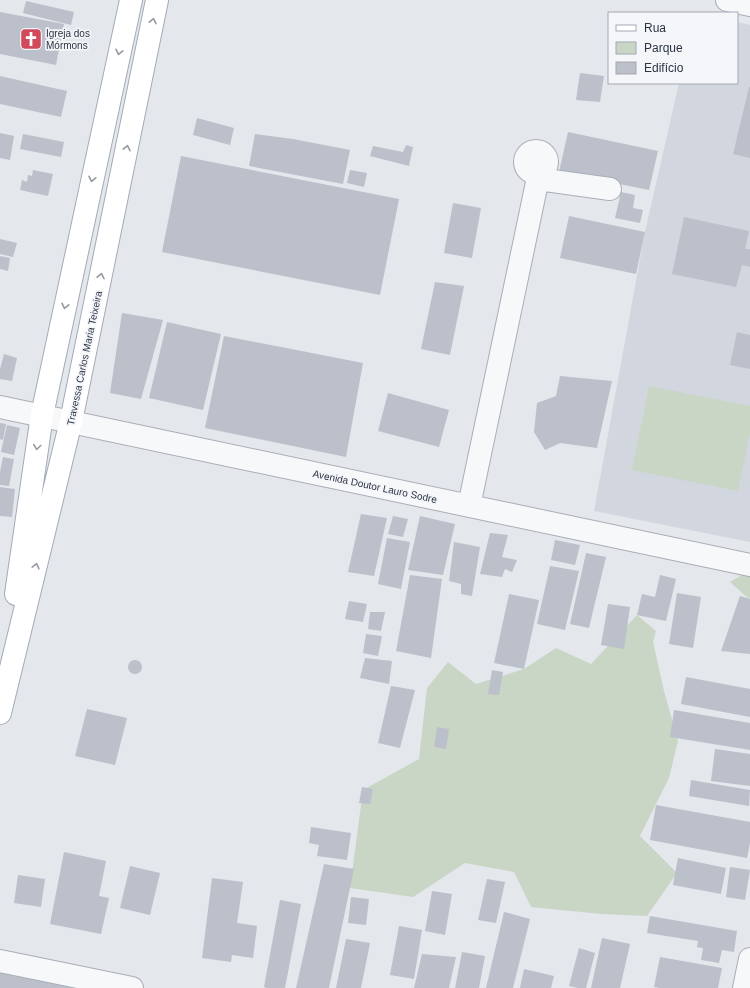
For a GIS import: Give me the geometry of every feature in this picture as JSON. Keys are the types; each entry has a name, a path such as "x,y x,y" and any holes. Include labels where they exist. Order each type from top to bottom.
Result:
{"main road":[{"name":"Travessa Carlos Maria Teixeira","path":"0,712 42,415 130,0"},
{"name":"Travessa Carlos Maria Teixeira","path":"0,712 71,422 157,0"}],"street":[{"path":"727,0 750,5"},
{"path":"469,506 538,176 610,189"},
{"name":"Avenida Doutor Lauro Sodre","path":"0,406 750,565"},
{"path":"744,988 750,959"},
{"path":"0,961 132,988"}],"shaded area":[{"path":"738,22 750,25 750,542 594,511 645,232 679,84 738,84"}],"green space":[{"path":"649,386 750,406 750,432 738,491 632,470"},
{"path":"750,570 750,597 749,599 730,582"},
{"path":"637,615 656,631 653,642 664,691 678,741 669,778 640,836 677,873 647,916 601,914 531,907 514,872 465,863 413,897 350,888 363,790 419,759 427,688 448,662 476,684 524,669 556,648 591,664"}],"building":[{"path":"26,1 74,12 71,25 23,13"},
{"name":"Igreja dos Mórmons","path":"0,12 64,24 56,65 0,54"},
{"path":"580,73 604,76 600,102 576,100"},
{"path":"0,76 67,91 61,117 0,104"},
{"path":"750,87 750,158 733,154"},
{"path":"197,118 234,128 230,145 193,135"},
{"path":"568,132 658,151 649,190 559,172"},
{"path":"0,133 14,136 10,160 0,158"},
{"path":"23,134 64,142 61,157 20,149"},
{"path":"255,134 293,139 350,150 343,184 249,166"},
{"path":"406,145 413,147 409,166 370,156 373,146 403,152"},
{"path":"181,156 399,199 380,295 162,252"},
{"path":"33,170 53,174 48,196 20,190 22,180 27,182 28,175 32,176"},
{"path":"350,170 367,173 364,187 347,183"},
{"path":"621,192 635,195 633,208 643,210 640,223 615,218"},
{"path":"453,203 481,208 472,258 444,253"},
{"path":"569,216 645,232 636,274 560,258"},
{"path":"684,217 749,231 745,249 750,249 750,267 742,265 736,287 672,274"},
{"path":"0,239 17,243 13,257 0,254"},
{"path":"0,256 10,258 8,271 0,269"},
{"path":"435,282 464,286 450,355 421,349"},
{"path":"122,313 163,320 141,399 110,393"},
{"path":"167,322 221,334 203,410 149,398"},
{"path":"737,332 750,335 750,369 730,365"},
{"path":"224,336 363,363 346,457 205,428"},
{"path":"4,354 17,358 12,381 0,379 0,369"},
{"path":"560,376 612,381 597,448 560,443 545,450 534,432 537,403 556,396"},
{"path":"388,393 449,410 439,447 378,431"},
{"path":"0,423 6,424 3,440 0,439"},
{"path":"7,425 20,428 14,455 1,452"},
{"path":"3,457 14,459 9,486 0,485 0,472"},
{"path":"0,487 15,489 12,517 0,516"},
{"path":"361,514 387,518 374,576 348,572"},
{"path":"393,516 408,519 403,537 388,534"},
{"path":"420,516 455,524 443,575 408,570"},
{"path":"490,533 508,535 502,557 517,560 512,572 505,569 502,577 480,574"},
{"path":"387,538 410,542 401,589 378,584"},
{"path":"555,540 580,545 575,565 551,560"},
{"path":"454,542 480,547 472,596 461,594 461,584 449,581"},
{"path":"586,553 606,557 589,628 570,624"},
{"path":"550,566 579,571 565,630 537,624"},
{"path":"410,575 442,579 431,658 396,651"},
{"path":"660,575 676,579 666,621 637,615 642,594 655,597"},
{"path":"677,593 701,597 693,648 669,644"},
{"path":"509,594 539,600 524,669 494,663"},
{"path":"740,596 750,599 750,654 721,651"},
{"path":"349,601 367,604 363,622 345,619"},
{"path":"608,604 630,607 624,649 601,645"},
{"path":"370,612 385,612 381,631 368,629"},
{"path":"366,634 382,636 378,656 363,653"},
{"path":"365,658 392,661 389,684 360,678"},
{"path":"135,660 140,662 142,667 140,672 135,674 130,672 128,667 130,662"},
{"path":"492,670 503,672 499,695 488,694"},
{"path":"686,677 750,689 750,717 681,704"},
{"path":"391,686 415,690 400,748 378,743"},
{"path":"87,709 127,718 115,765 75,756"},
{"path":"674,710 750,723 750,750 670,737"},
{"path":"437,727 449,729 446,749 434,747"},
{"path":"715,749 750,754 750,786 711,781"},
{"path":"691,780 750,790 749,806 689,796"},
{"path":"362,787 373,789 370,804 359,803"},
{"path":"656,805 750,822 750,843 747,858 650,840"},
{"path":"311,827 351,833 347,860 317,856 319,845 309,843"},
{"path":"64,852 106,861 99,896 109,898 101,934 50,924"},
{"path":"678,858 726,868 721,894 673,885"},
{"path":"324,864 354,869 329,988 296,988"},
{"path":"130,866 160,873 150,915 120,908"},
{"path":"730,867 750,870 745,900 726,897"},
{"path":"18,875 45,879 41,907 14,903"},
{"path":"212,878 243,882 237,923 257,926 253,958 232,955 231,962 202,958"},
{"path":"487,879 505,882 496,923 478,920"},
{"path":"432,891 452,894 445,935 425,931"},
{"path":"351,897 369,899 366,925 348,923"},
{"path":"280,900 301,904 285,988 267,988 264,987"},
{"path":"504,912 530,919 513,988 486,988"},
{"path":"650,916 737,931 734,952 722,950 719,963 701,960 703,948 697,947 698,941 647,933"},
{"path":"399,926 422,930 414,979 390,975"},
{"path":"602,938 630,944 620,988 591,988"},
{"path":"346,939 370,943 361,988 336,988"},
{"path":"579,948 595,953 586,988 569,986"},
{"path":"462,952 485,956 479,988 455,988"},
{"path":"422,954 456,957 449,988 414,988"},
{"path":"660,957 722,968 718,988 654,987"},
{"path":"524,969 554,976 551,988 520,988"},
{"path":"0,971 79,988 0,988"}],"place":[{"name":"Igreja dos Mórmons","path":"31,39"}]}
